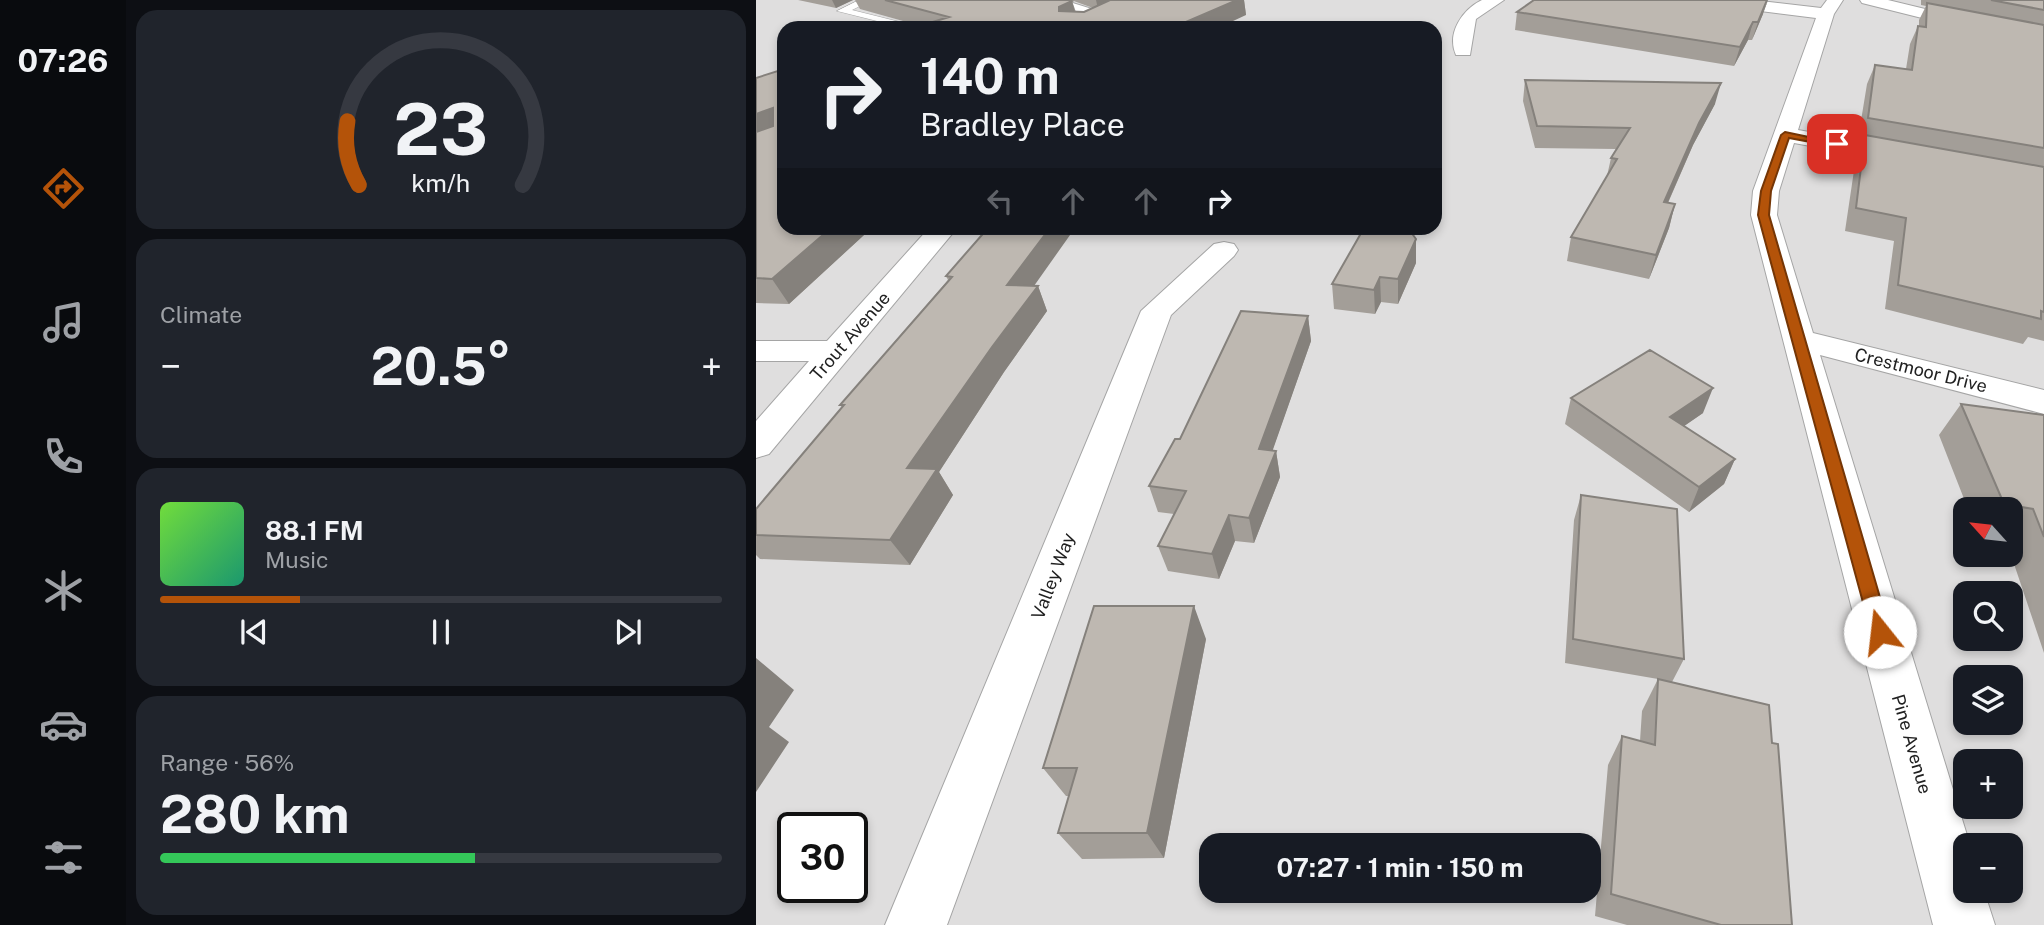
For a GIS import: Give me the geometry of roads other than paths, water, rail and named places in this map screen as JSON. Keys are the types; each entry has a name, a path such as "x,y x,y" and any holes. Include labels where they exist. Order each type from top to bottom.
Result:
{"street":[{"path":"1055,0 1055,4 1098,16"},
{"path":"1463,51 1467,17 1496,0"},
{"path":"1713,0 1830,7"},
{"path":"1868,0 1954,21 2044,37"},
{"name":"Pine Avenue","path":"1830,7 1766,191 1764,215 1964,925"},
{"path":"1088,21 1118,8"},
{"path":"1785,135 1935,162"},
{"name":"Trout Avenue","path":"756,445 937,235"},
{"name":"Valley Way","path":"916,925 1157,311 1224,250"},
{"name":"Crestmoor Drive","path":"1797,338 2044,402"},
{"path":"756,351 837,351"}],"lane":[{"path":"867,0 842,12 885,21"}]}
